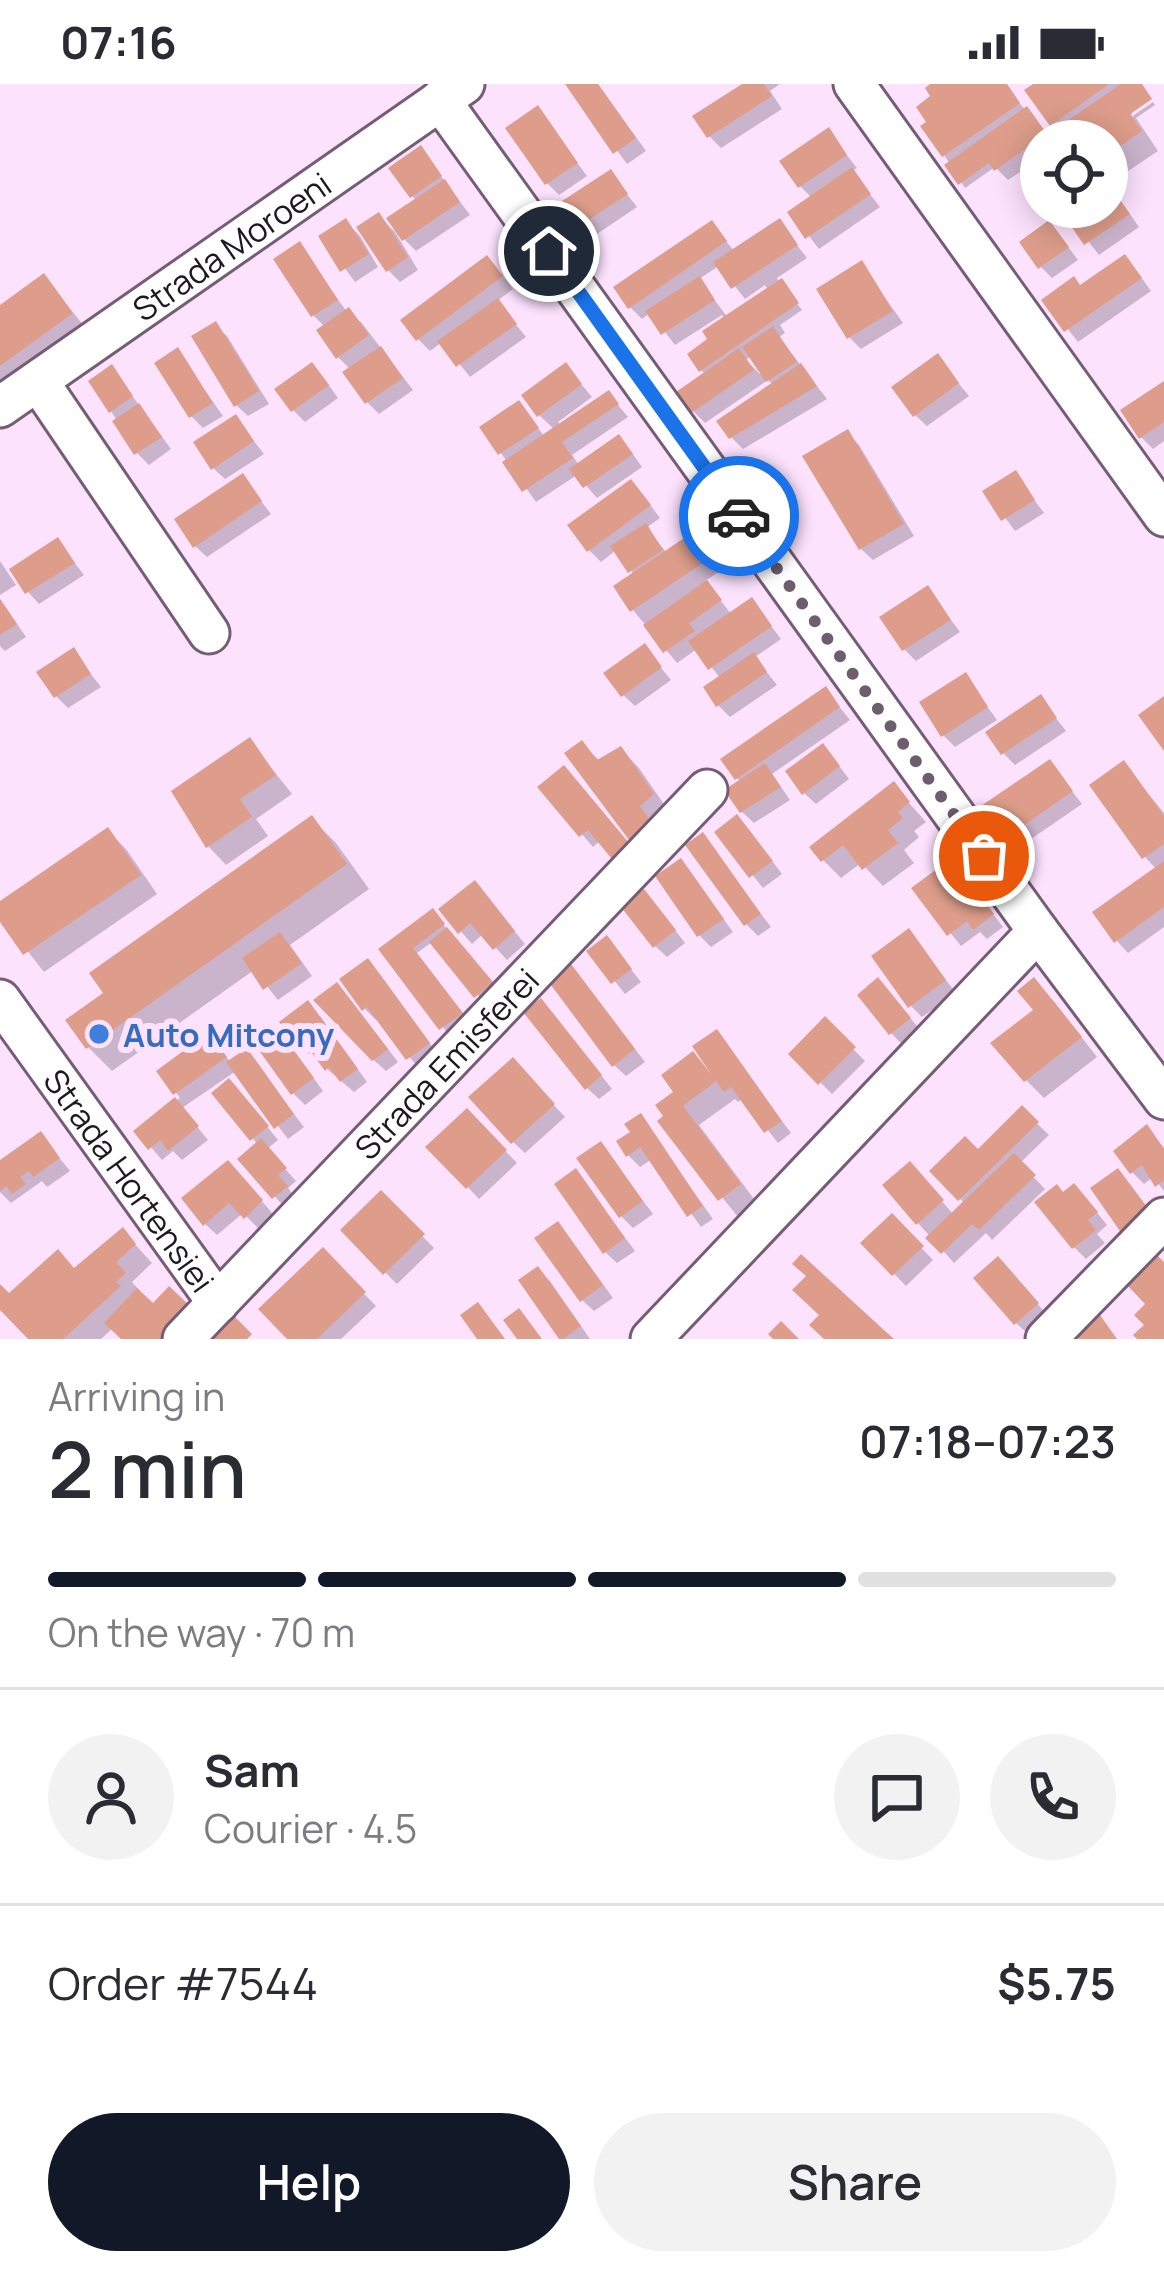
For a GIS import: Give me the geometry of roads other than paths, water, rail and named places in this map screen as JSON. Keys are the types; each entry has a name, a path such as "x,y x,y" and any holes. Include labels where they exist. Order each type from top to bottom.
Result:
{"street":[{"path":"854,84 1164,516"},
{"path":"452,92 1038,931 1164,1099"},
{"name":"Strada Moroeni","path":"0,407 452,92"},
{"path":"38,381 209,633"},
{"name":"Strada Emisferei","path":"183,1339 707,790"},
{"path":"651,1339 1038,931"},
{"name":"Strada Hortensiei","path":"0,1000 218,1303"},
{"path":"1046,1339 1164,1218"}],"place":[{"name":"Auto Mitcony","path":"99,1034"}]}
